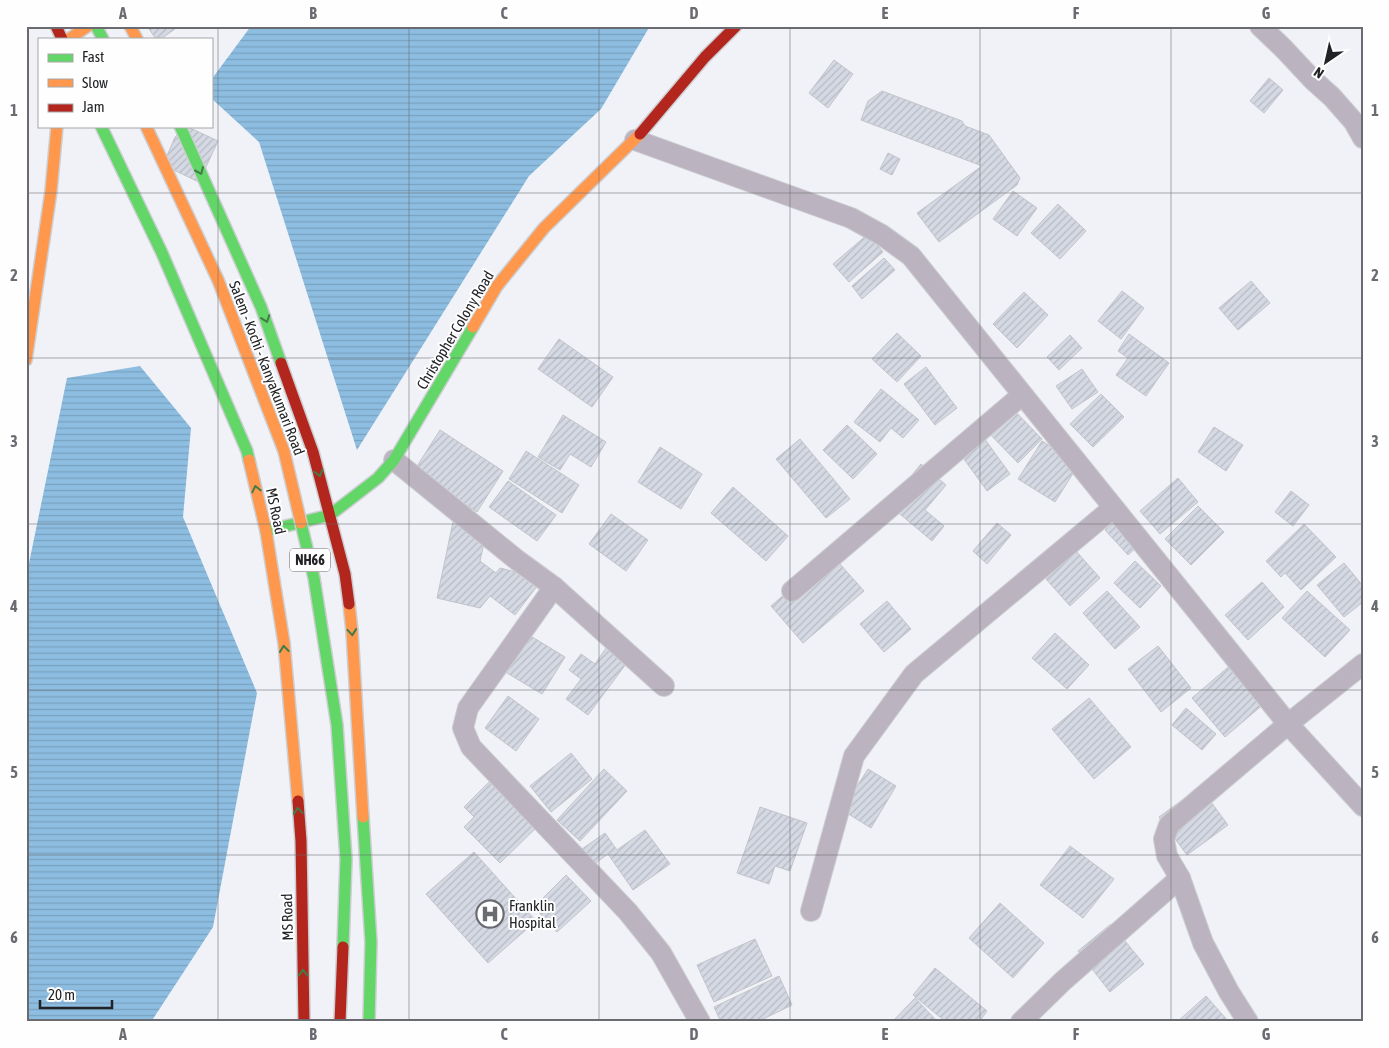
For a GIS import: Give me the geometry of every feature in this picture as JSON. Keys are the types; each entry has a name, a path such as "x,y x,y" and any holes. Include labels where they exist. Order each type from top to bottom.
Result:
{"main road":[{"path":"56,26 62,38"},
{"path":"70,38 88,26"},
{"path":"96,26 102,38"},
{"path":"130,26 136,38"},
{"name":"Christopher Colony Road","path":"266,531 330,515 378,478 394,460 497,286 544,228 635,140 705,58 736,26"},
{"path":"26,360 51,191 56,128"},
{"name":"MS Road","path":"103,128 162,253 247,451 266,531 284,643 300,831 304,1022"},
{"name":"Salem - Kochi - Kanyakumari Road","path":"147,128 218,280 284,451 314,578 337,725 346,859 340,1022"},
{"path":"181,128 261,307 313,452 345,574 352,631 371,942 369,1022"}],"street":[{"path":"1260,26 1332,97 1354,122 1363,138"},
{"path":"635,140 851,218 882,235 911,256 1288,724 1363,806"},
{"path":"792,591 1022,395"},
{"path":"394,460 517,560 554,587 664,686"},
{"path":"810,911 854,756 914,674 1113,508"},
{"path":"554,587 468,708 463,728 471,747 633,918 661,953 700,1022"},
{"path":"1248,1022 1229,992 1203,943 1180,878 1167,856 1164,839 1169,825 1288,724 1363,664"},
{"path":"1021,1022 1063,981 1180,878"}],"water":[{"path":"251,26 650,26 601,109 529,176 357,450 259,142 212,99 212,79"},
{"path":"140,366 191,428 183,517 257,693 213,927 151,1022 26,1022 26,578 67,378"}],"building":[{"path":"147,26 179,26 162,38 155,38"},
{"path":"834,60 853,74 828,108 809,93"},
{"path":"1269,78 1283,90 1264,113 1250,101"},
{"path":"882,91 962,121 965,126 989,135 1020,178 1017,185 939,242 917,213 982,166 861,120 868,101"},
{"path":"184,128 190,128 218,141 199,182 163,165 175,137"},
{"path":"888,153 900,159 892,175 880,169"},
{"path":"1013,191 1037,208 1017,236 993,219"},
{"path":"1058,204 1086,231 1060,259 1031,233"},
{"path":"868,234 883,252 849,282 833,264"},
{"path":"884,258 895,270 862,299 852,286"},
{"path":"1251,281 1270,303 1238,330 1219,308"},
{"path":"1122,291 1144,308 1121,339 1098,321"},
{"path":"1024,292 1048,315 1017,348 993,324"},
{"path":"897,333 921,356 897,382 872,359"},
{"path":"1129,334 1169,363 1146,396 1116,375 1128,358 1118,351"},
{"path":"1070,335 1082,348 1059,370 1047,357"},
{"path":"559,339 613,377 592,407 538,369"},
{"path":"926,367 957,408 935,425 904,384"},
{"path":"1082,369 1098,392 1072,409 1056,386"},
{"path":"881,389 919,420 903,438 891,428 880,442 854,422"},
{"path":"1101,394 1124,417 1093,447 1070,424"},
{"path":"1005,401 1042,439 1018,463 981,425"},
{"path":"563,415 606,442 591,467 570,454 560,470 538,457"},
{"path":"847,425 877,454 853,479 823,450"},
{"path":"1214,427 1243,445 1226,471 1198,452"},
{"path":"440,430 503,471 477,512 414,471"},
{"path":"979,431 1010,474 987,491 956,448"},
{"path":"800,439 850,499 826,518 776,459"},
{"path":"1042,441 1079,464 1055,502 1018,479"},
{"path":"660,447 702,474 681,509 638,482"},
{"path":"526,451 579,485 562,513 509,479"},
{"path":"921,464 946,485 925,510 944,526 932,541 888,504"},
{"path":"1178,478 1198,502 1160,534 1140,511"},
{"path":"508,481 556,515 537,541 489,507"},
{"path":"733,487 788,536 766,561 711,513"},
{"path":"1291,491 1309,505 1293,526 1275,512"},
{"path":"1198,506 1224,532 1191,565 1165,539"},
{"path":"611,514 648,540 626,571 589,544"},
{"path":"1117,520 1140,544 1128,555 1105,530"},
{"path":"453,522 487,530 480,561 496,573 500,568 523,574 538,585 515,615 490,596 480,608 437,598"},
{"path":"997,523 1011,535 987,564 973,551"},
{"path":"1304,524 1336,557 1301,590 1285,573 1281,577 1266,561"},
{"path":"1076,551 1100,578 1070,606 1046,579"},
{"path":"831,554 864,591 803,643 771,606"},
{"path":"1135,561 1161,586 1140,608 1114,583"},
{"path":"1344,563 1363,586 1363,602 1344,617 1317,585"},
{"path":"1262,582 1284,607 1248,640 1225,615"},
{"path":"1107,591 1140,627 1115,649 1083,613"},
{"path":"1307,591 1350,630 1325,657 1282,618"},
{"path":"887,601 911,629 884,652 860,624"},
{"path":"524,632 565,657 542,694 502,670"},
{"path":"1055,633 1089,665 1067,689 1032,658"},
{"path":"608,645 629,660 588,715 566,699 581,679 569,670 581,654 595,664"},
{"path":"1158,646 1191,688 1161,712 1128,669"},
{"path":"1233,663 1266,702 1225,737 1192,698"},
{"path":"508,696 539,719 516,751 485,728"},
{"path":"1089,698 1131,747 1094,779 1052,729"},
{"path":"1186,708 1216,734 1202,750 1172,725"},
{"path":"571,753 592,779 551,812 530,786"},
{"path":"604,769 627,791 580,841 557,820"},
{"path":"868,769 896,786 871,828 842,810"},
{"path":"491,780 537,827 500,863 464,827 474,817 464,807"},
{"path":"1200,787 1228,825 1187,855 1159,817"},
{"path":"760,807 807,823 790,871 775,866 769,884 737,873"},
{"path":"645,830 670,864 633,890 608,854 593,865 582,849 605,833 617,850"},
{"path":"1070,846 1114,879 1083,918 1040,885"},
{"path":"474,852 536,921 488,963 426,894"},
{"path":"566,875 591,901 557,932 534,907"},
{"path":"1000,903 1044,943 1013,978 969,938"},
{"path":"1111,924 1144,964 1110,992 1078,951"},
{"path":"755,939 772,976 714,1002 697,965"},
{"path":"935,968 987,1011 979,1022 946,1022 913,995"},
{"path":"779,976 792,1005 757,1022 721,1022 714,1007"},
{"path":"1206,996 1229,1022 1177,1022"},
{"path":"915,998 938,1022 892,1022"}],"traffic: fast":[{"path":"96,26 102,38"},
{"path":"102,128 162,253 247,451 249,460"},
{"path":"181,128 261,307 281,363"},
{"path":"266,531 330,515 378,478 394,460 473,327"},
{"path":"301,523 314,578 337,725 346,859 343,947"},
{"path":"363,817 371,942 369,1022"}],"traffic: slow":[{"path":"70,38 88,26"},
{"path":"130,26 136,38"},
{"path":"26,360 51,191 57,128"},
{"path":"147,128 218,280 284,451 301,523"},
{"path":"473,327 497,286 544,228 640,134"},
{"path":"249,460 266,531 284,643 298,801"},
{"path":"349,604 363,817"}],"traffic: jam":[{"path":"56,26 62,38"},
{"path":"640,134 705,57 736,26"},
{"path":"281,363 313,452 345,574 349,604"},
{"path":"298,801 301,841 304,1022"},
{"path":"340,1022 343,947"}],"place":[{"name":"Franklin Hospital","path":"490,914"}]}
